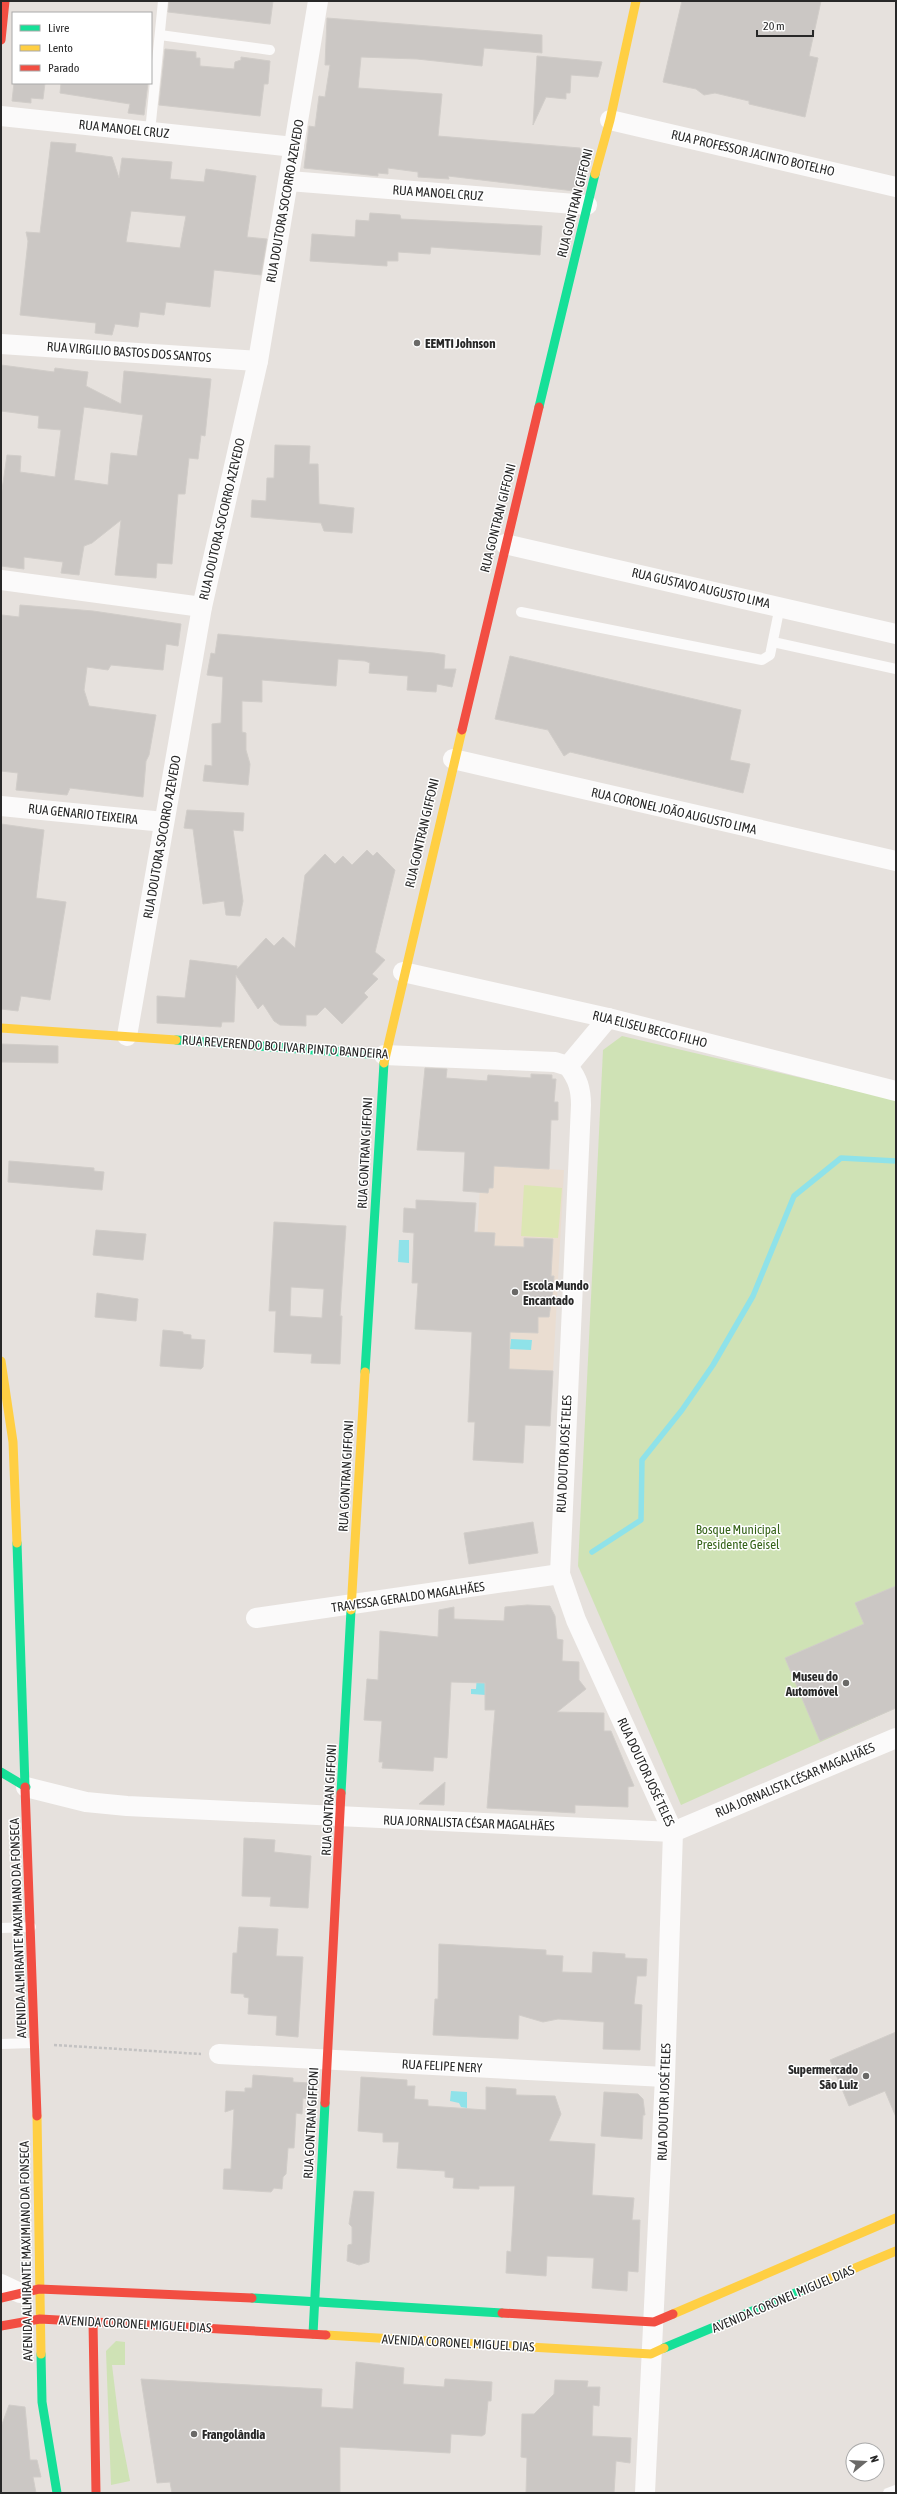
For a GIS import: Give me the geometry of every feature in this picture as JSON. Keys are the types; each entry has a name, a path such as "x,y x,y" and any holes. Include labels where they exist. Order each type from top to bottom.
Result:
{"main road":[{"path":"1,40 5,1"},
{"name":"RUA GONTRAN GIFFONI","path":"313,2334 342,1818 351,1606 384,1055 453,758 548,373 587,205 610,120 636,1"},
{"name":"RUA REVERENDO BOLIVAR PINTO BANDEIRA","path":"1,1028 384,1055"},
{"name":"AVENIDA ALMIRANTE MAXIMIANO DA FONSECA","path":"1,1361 13,1442 31,1927 42,2402 57,2493"},
{"path":"1,1772 26,1787"},
{"path":"1,2298 39,2288 314,2301 654,2322 895,2221"},
{"name":"AVENIDA CORONEL MIGUEL DIAS","path":"1,2326 16,2322 40,2319 651,2354 896,2251"},
{"path":"93,2322 96,2493"}],"street":[{"name":"RUA DOUTORA SOCORRO AZEVEDO","path":"127,1036 202,607 258,361 318,1"},
{"name":"RUA MANOEL CRUZ","path":"1,116 294,147"},
{"name":"RUA PROFESSOR JACINTO BOTELHO","path":"610,120 896,187"},
{"name":"RUA MANOEL CRUZ","path":"289,181 587,205"},
{"name":"RUA VIRGILIO BASTOS DOS SANTOS","path":"1,344 258,361"},
{"name":"RUA GUSTAVO AUGUSTO LIMA","path":"505,544 780,606 896,634"},
{"path":"1,580 202,607"},
{"name":"RUA CORONEL JOÃO AUGUSTO LIMA","path":"453,758 896,861"},
{"name":"RUA GENARIO TEIXEIRA","path":"1,806 164,822"},
{"name":"RUA ELISEU BECCO FILHO","path":"403,972 608,1018 896,1091"},
{"path":"568,1066 608,1018"},
{"name":"RUA REVERENDO BOLIVAR PINTO BANDEIRA","path":"384,1055 555,1062 568,1066"},
{"name":"RUA DOUTOR JOSÉ TELES","path":"568,1066 577,1078 581,1091 581,1105 560,1574 576,1620 673,1832 665,2077 645,2493"},
{"name":"TRAVESSA GERALDO MAGALHÃES","path":"256,1618 351,1606 560,1574"},
{"name":"RUA JORNALISTA CÉSAR MAGALHÃES","path":"26,1787 86,1802 342,1818 673,1832 896,1738"},
{"name":"RUA FELIPE NERY","path":"219,2054 328,2061 665,2077"},
{"path":"1,2284 20,2293"}],"lane":[{"path":"150,132 163,1"},
{"path":"160,36 270,50"},
{"path":"521,612 756,660 767,659 773,642 780,606"},
{"path":"773,642 896,669"},
{"path":"1,1928 31,1927"},
{"path":"1,2044 34,2043"},
{"path":"888,2493 896,2490"}],"path":[{"path":"34,2043 85,2048 219,2054"}],"shaded area":[{"name":"Escola Mundo Encantado","path":"481,1165 564,1170 550,1426 468,1422"}],"green space":[{"name":"Bosque Municipal Presidente Geisel","path":"622,1036 896,1100 896,1708 681,1805 578,1566 603,1050"},
{"path":"524,1185 562,1188 558,1238 521,1236"},
{"path":"116,2341 125,2342 125,2365 112,2365 120,2430 130,2481 111,2485 106,2351"}],"water":[{"path":"399,1240 409,1240 409,1263 398,1262"},
{"path":"511,1339 532,1340 531,1350 510,1349"},
{"path":"477,1675 486,1675 486,1695 471,1694 471,1689 476,1689"},
{"path":"451,2091 467,2092 467,2108 461,2107 459,2103 450,2101"}],"building":[{"path":"169,1 273,1 270,24 168,12"},
{"path":"682,1 821,1 809,56 818,58 805,117 749,104 749,101 715,93 704,95 696,89 663,82"},
{"path":"327,18 542,35 542,53 484,48 482,66 417,59 361,57 358,88 442,94 438,136 580,148 582,154 574,191 448,176 449,179 418,177 418,172 388,168 388,174 378,173 378,176 304,168 309,126 315,127 319,96 325,97 330,65 325,65"},
{"path":"165,49 196,52 196,58 200,58 200,66 234,69 235,62 241,60 241,57 270,61 268,84 264,84 260,116 159,105"},
{"path":"537,56 602,62 598,77 571,75 570,93 566,93 566,99 546,97 533,125"},
{"path":"14,84 45,84 43,99 31,98 31,103 12,101"},
{"path":"61,84 148,84 144,115 128,113 130,104 60,93"},
{"path":"51,142 76,144 75,152 112,157 119,178 122,158 172,162 170,179 204,182 206,169 256,176 247,237 267,239 261,275 214,270 210,307 166,302 164,315 140,312 138,327 115,324 112,335 95,333 96,323 20,315 28,241 26,232 40,233","holes":["131,211 186,216 180,248 126,242"]},
{"path":"370,213 400,215 401,219 542,226 540,255 431,247 430,254 398,252 398,261 387,261 387,266 310,261 312,234 355,237 356,220 369,221"},
{"path":"1,365 54,372 55,368 88,372 86,386 121,404 124,371 211,379 205,436 201,435 198,459 189,458 185,494 178,494 172,564 157,563 156,578 115,575 121,520 92,543 84,546 79,575 61,573 63,562 24,557 24,569 1,566 1,497 7,455 21,456 20,472 55,477 61,430 38,428 39,416 1,411","holes":["84,407 143,415 137,456 111,453 108,485 74,480"]},
{"path":"275,445 310,446 309,464 318,464 319,504 354,508 352,533 324,531 321,523 251,517 252,500 266,501 267,478 274,478"},
{"path":"20,605 93,611 181,624 178,646 166,644 163,670 111,665 108,670 87,667 84,690 89,706 156,715 149,755 146,761 143,797 70,788 67,795 16,790 18,773 1,771 2,615 19,617"},
{"path":"218,634 434,653 445,655 444,669 456,669 452,687 437,684 436,692 407,690 408,676 369,673 370,663 365,661 338,659 336,686 262,680 262,702 242,701 242,732 246,733 246,750 250,764 248,785 203,781 205,765 212,766 212,724 221,723 223,677 207,675 211,653 215,654"},
{"path":"510,656 741,710 730,760 750,764 743,793 570,752 564,756 548,730 495,719"},
{"path":"187,810 244,813 243,831 233,830 243,901 240,916 226,915 224,901 203,904 193,829 184,828"},
{"path":"1,824 44,830 36,898 66,902 50,1000 21,996 18,1011 1,1009"},
{"path":"367,850 373,856 377,852 395,870 375,952 385,960 372,974 378,979 364,993 368,997 342,1024 325,1007 317,1015 306,1015 306,1026 280,1025 274,1021 263,1004 258,1009 236,975 234,1022 222,1022 221,1027 157,1023 157,996 185,998 190,960 237,966 237,969 266,938 274,946 283,937 295,948 305,875 325,854 335,864 343,856 352,865"},
{"path":"1,1044 58,1046 58,1063 1,1062"},
{"path":"425,1068 447,1069 446,1078 487,1081 488,1075 531,1078 531,1074 552,1075 552,1079 556,1079 554,1102 558,1102 558,1120 551,1120 549,1169 494,1166 493,1188 489,1188 488,1193 463,1191 465,1152 417,1150"},
{"path":"9,1161 94,1168 94,1171 104,1172 102,1190 8,1182"},
{"path":"416,1200 476,1203 474,1232 495,1233 494,1246 524,1247 524,1238 553,1239 551,1276 554,1276 549,1317 538,1317 538,1333 510,1332 509,1369 553,1371 550,1426 525,1425 523,1463 473,1460 475,1422 468,1422 472,1332 415,1329 418,1283 412,1283 414,1233 403,1232 404,1208 416,1209"},
{"path":"274,1222 346,1226 340,1316 342,1316 340,1364 311,1363 312,1354 274,1352 276,1311 269,1311","holes":["291,1287 324,1289 322,1318 290,1316"]},
{"path":"96,1230 146,1234 143,1260 93,1255"},
{"path":"97,1293 138,1299 136,1321 95,1317"},
{"path":"163,1330 183,1332 183,1334 191,1335 191,1339 205,1340 203,1367 201,1369 160,1366"},
{"path":"533,1522 538,1553 469,1564 464,1533"},
{"name":"Museu do Automóvel","path":"896,1586 896,1708 820,1741 785,1658 864,1624 855,1603"},
{"path":"527,1605 550,1606 555,1616 557,1639 563,1640 562,1661 579,1662 579,1680 586,1689 557,1712 604,1713 604,1731 611,1731 634,1786 628,1787 628,1807 575,1805 575,1813 487,1808 495,1710 485,1710 485,1683 451,1682 447,1758 434,1757 433,1771 382,1768 383,1762 379,1762 382,1721 364,1720 367,1679 378,1680 380,1631 438,1637 439,1610 454,1607 454,1619 504,1621 505,1607"},
{"path":"445,1782 444,1805 419,1804"},
{"path":"244,1838 275,1840 274,1852 311,1856 308,1908 270,1906 271,1897 242,1896"},
{"path":"239,1927 278,1929 276,1956 303,1957 298,2037 276,2035 277,2016 248,2014 249,1998 244,1997 244,1994 231,1993 233,1953 237,1953"},
{"path":"439,1944 546,1950 546,1955 563,1956 562,1972 592,1973 593,1952 625,1954 625,1958 647,1959 646,1976 637,1976 634,2004 642,2005 640,2050 603,2049 604,2022 558,2019 543,2022 519,2015 518,2039 433,2035 435,1999 438,1999"},
{"name":"Supermercado São Luiz","path":"896,2032 896,2117 885,2091 849,2106 830,2060"},
{"path":"253,2075 293,2078 293,2082 309,2083 309,2099 303,2098 302,2114 296,2113 294,2148 288,2148 286,2174 283,2177 282,2189 274,2188 271,2192 223,2189 224,2169 231,2169 234,2109 225,2112 226,2091 245,2092 245,2088 252,2088"},
{"path":"361,2077 407,2080 407,2086 415,2086 414,2099 428,2100 428,2106 486,2110 486,2087 516,2089 516,2095 555,2096 561,2114 549,2141 595,2144 592,2195 634,2198 632,2220 640,2220 638,2272 628,2271 627,2291 592,2288 594,2258 547,2256 546,2276 506,2273 507,2251 511,2252 515,2186 479,2186 479,2189 453,2188 454,2178 445,2177 445,2171 397,2168 399,2142 383,2142 383,2133 358,2131"},
{"path":"604,2092 638,2094 643,2099 645,2115 643,2115 642,2139 601,2136"},
{"path":"354,2191 374,2192 369,2262 359,2265 347,2261 348,2245 352,2244 352,2227 349,2224"},
{"path":"356,2362 404,2368 403,2384 444,2387 445,2379 492,2382 491,2401 488,2401 485,2434 482,2436 451,2434 450,2453 340,2447 340,2493 172,2493 170,2482 157,2483 141,2379 322,2389 321,2407 353,2409"},
{"path":"555,2380 588,2381 587,2387 600,2387 599,2406 593,2405 592,2436 631,2438 630,2463 616,2461 614,2493 526,2493 527,2458 521,2457 522,2414 534,2414 554,2394"},
{"path":"9,2405 25,2407 30,2460 37,2460 41,2477 33,2477 36,2493 1,2493 1,2427"}],"waterway":[{"path":"592,1552 641,1520 642,1460 682,1410 713,1365 753,1296 794,1196 841,1158 896,1161"}],"traffic: fast":[{"path":"539,407 595,174"},
{"path":"176,1040 384,1055"},
{"path":"365,1372 384,1063"},
{"path":"17,1543 25,1787"},
{"path":"341,1793 351,1610"},
{"path":"1,1772 26,1787"},
{"path":"313,2334 325,2103"},
{"path":"664,2348 812,2286"},
{"path":"252,2298 502,2313"},
{"path":"41,2354 42,2402 57,2493"}],"traffic: slow":[{"path":"595,174 610,120 636,1"},
{"path":"384,1063 462,730"},
{"path":"1,1028 176,1040"},
{"path":"1,1361 13,1442 17,1543"},
{"path":"351,1610 365,1372"},
{"path":"37,2116 41,2354"},
{"path":"673,2314 896,2218"},
{"path":"812,2286 896,2251"},
{"path":"326,2335 651,2354 664,2348"}],"traffic: jam":[{"path":"1,40 5,1"},
{"path":"462,730 539,407"},
{"path":"25,1787 37,2116"},
{"path":"325,2103 341,1793"},
{"path":"1,2298 39,2289 252,2298"},
{"path":"502,2313 654,2322 673,2314"},
{"path":"1,2326 40,2319 326,2335"},
{"path":"93,2322 96,2493"}],"place":[{"name":"EEMTI Johnson","path":"417,343"},
{"name":"Escola Mundo Encantado","path":"515,1292"},
{"name":"Museu do Automóvel","path":"846,1683"},
{"name":"Supermercado São Luiz","path":"866,2076"},
{"name":"Frangolândia","path":"194,2434"}]}
